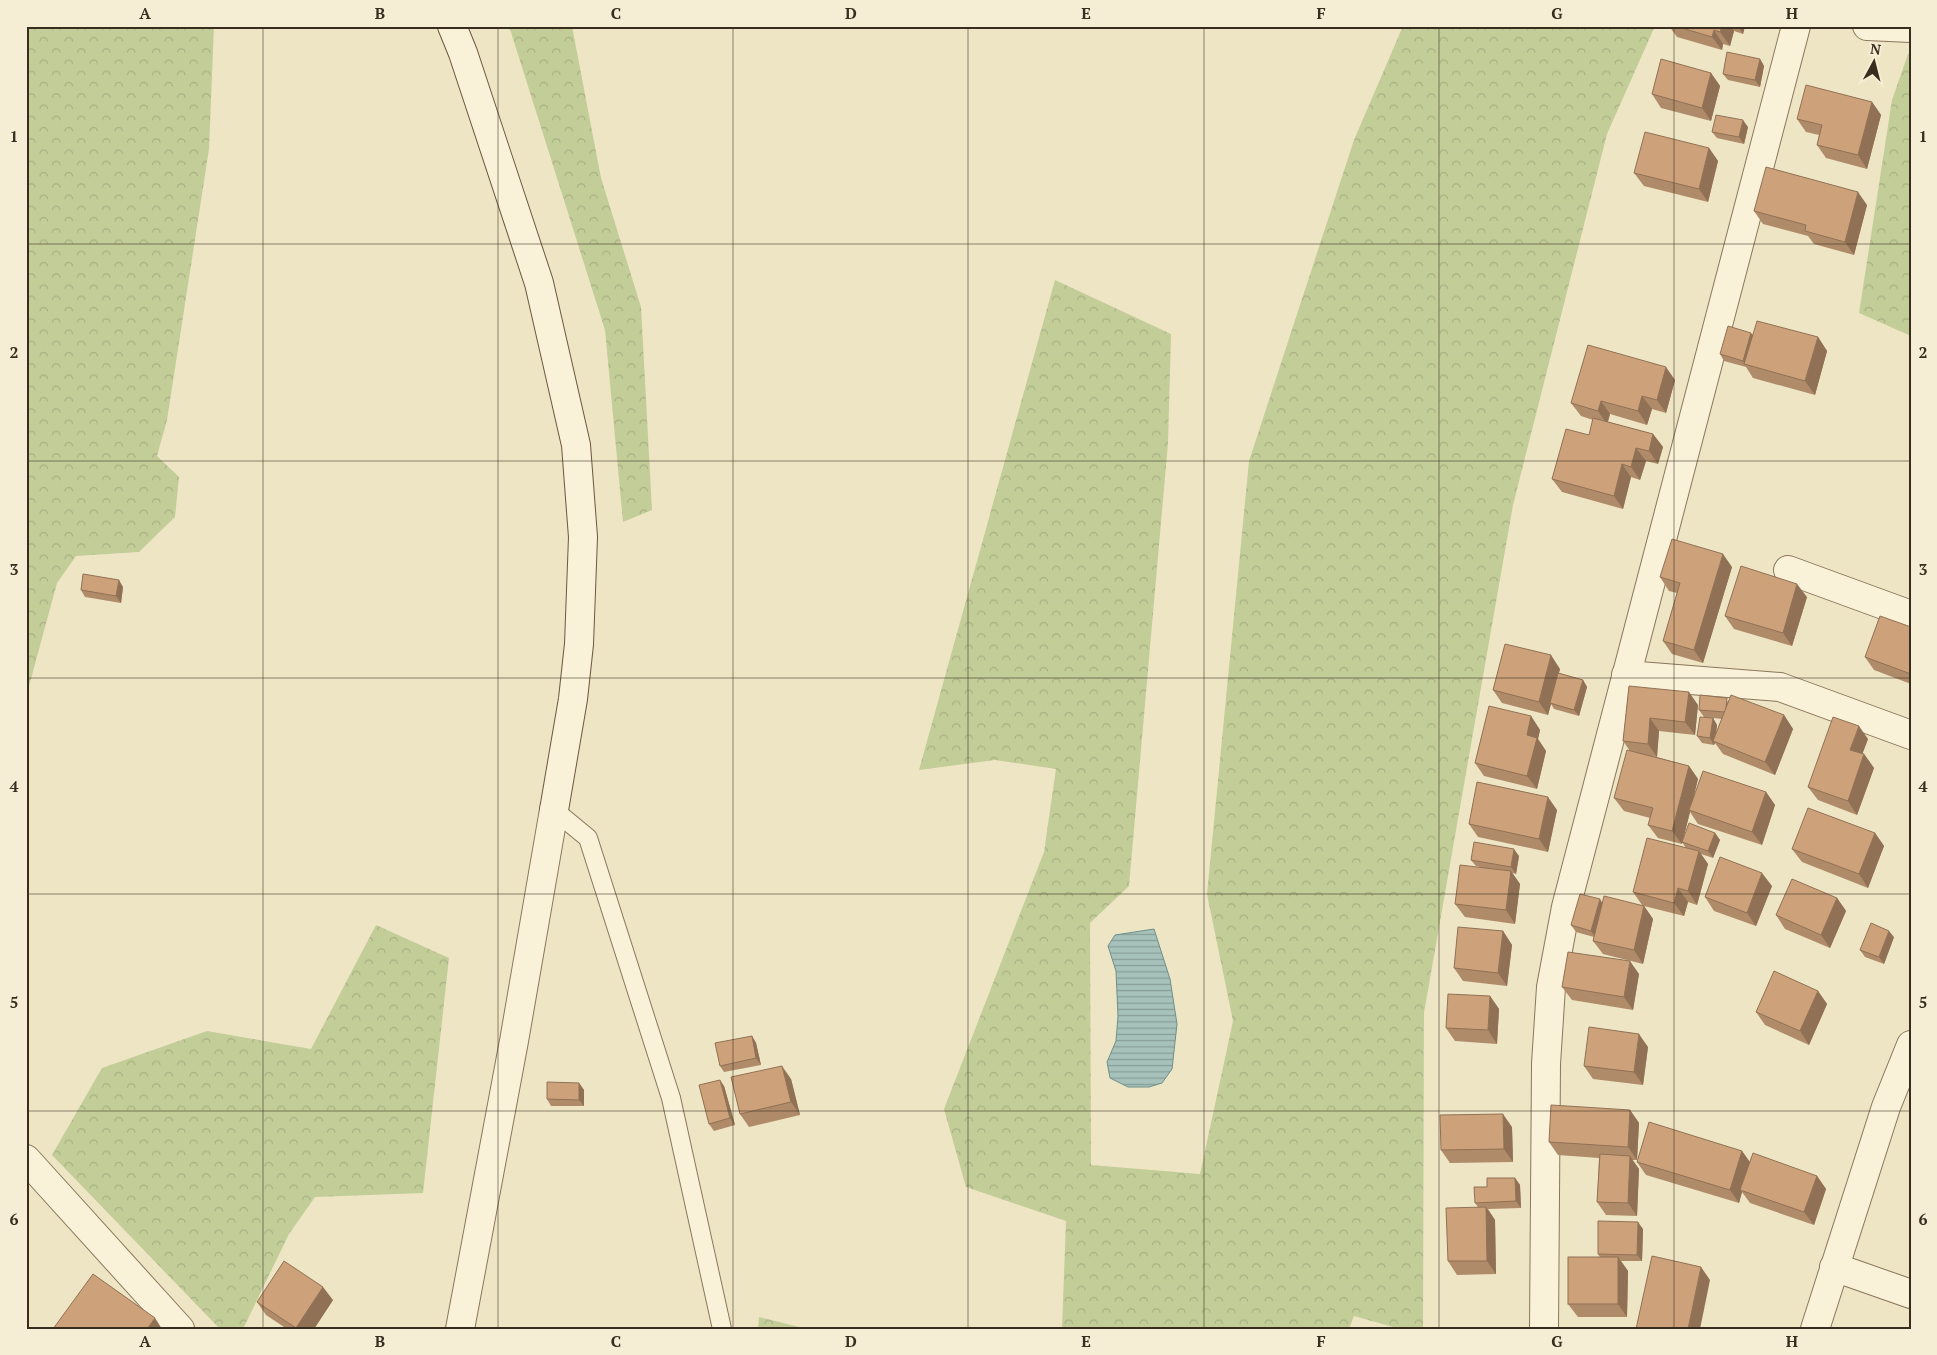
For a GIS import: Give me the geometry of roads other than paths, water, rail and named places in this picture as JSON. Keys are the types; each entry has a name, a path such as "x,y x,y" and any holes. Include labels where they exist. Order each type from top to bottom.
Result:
{"street":[{"path":"452,26 466,62 539,283 576,445 583,537 579,644 572,699 514,1041 460,1329"},
{"path":"1544,1329 1546,1064 1551,987 1566,907 1796,26"},
{"path":"1867,26 1911,28"},
{"path":"1788,570 1911,614"},
{"path":"1626,675 1780,687 1911,735"},
{"path":"1815,1329 1886,1107 1911,1045"},
{"path":"26,1158 180,1329"},
{"path":"1834,1267 1911,1294"}],"lane":[{"path":"554,810 588,838 671,1098 722,1329"}],"water":[{"path":"1154,929 1170,979 1177,1024 1172,1069 1162,1083 1149,1087 1128,1087 1110,1078 1107,1062 1116,1041 1118,1016 1116,971 1108,946 1115,935"}]}
